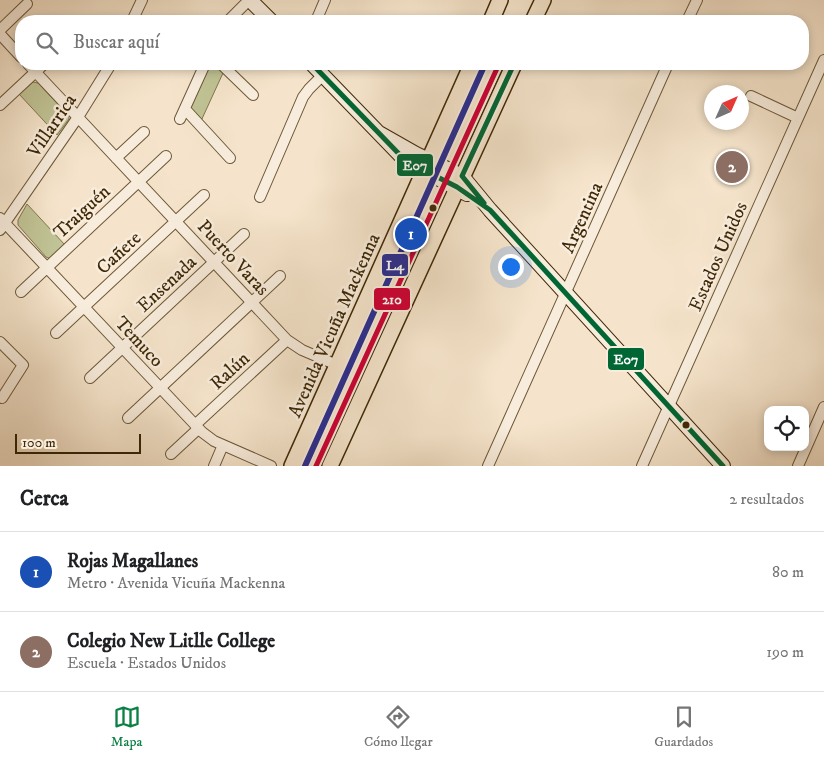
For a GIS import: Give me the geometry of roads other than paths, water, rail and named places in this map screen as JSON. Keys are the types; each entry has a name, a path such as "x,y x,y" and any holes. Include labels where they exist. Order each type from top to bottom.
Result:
{"main road":[{"path":"249,0 265,15"},
{"path":"493,15 500,0"},
{"path":"536,15 543,0"},
{"path":"318,70 379,133 426,165 460,182 490,210 723,466"},
{"name":"Avenida Vicuña Mackenna","path":"292,466 469,70"},
{"path":"330,466 511,70"}],"street":[{"path":"135,15 142,0"},
{"path":"234,15 249,0"},
{"path":"319,15 325,0"},
{"path":"690,15 697,0"},
{"path":"16,15 27,4"},
{"path":"0,30 15,16"},
{"path":"0,34 15,50"},
{"name":"Estados Unidos","path":"642,466 824,60"},
{"name":"Villarrica","path":"2,224 78,117 108,70"},
{"path":"180,119 202,70"},
{"path":"227,70 253,95"},
{"name":"Argentina","path":"488,466 665,70"},
{"path":"0,105 36,72"},
{"name":"Puerto Varas","path":"36,72 287,340 302,350 337,365"},
{"path":"260,197 303,97 323,75"},
{"path":"751,96 798,118"},
{"path":"185,109 230,158"},
{"path":"116,158 144,132"},
{"name":"Traiguén","path":"21,292 166,156"},
{"name":"Cañete","path":"56,333 204,195"},
{"name":"Temuco","path":"2,224 47,268 196,427 223,445 271,466"},
{"name":"Ensenada","path":"90,378 244,234"},
{"path":"128,418 280,276"},
{"name":"Ralún","path":"171,454 196,427 287,340"},
{"path":"0,342 23,365 2,398 0,397"},
{"path":"798,466 824,407"},
{"path":"214,466 223,445"}],"place":[{"name":"Colegio New Litlle College","path":"732,167"},
{"name":"Rojas Magallanes","path":"411,234"}]}
